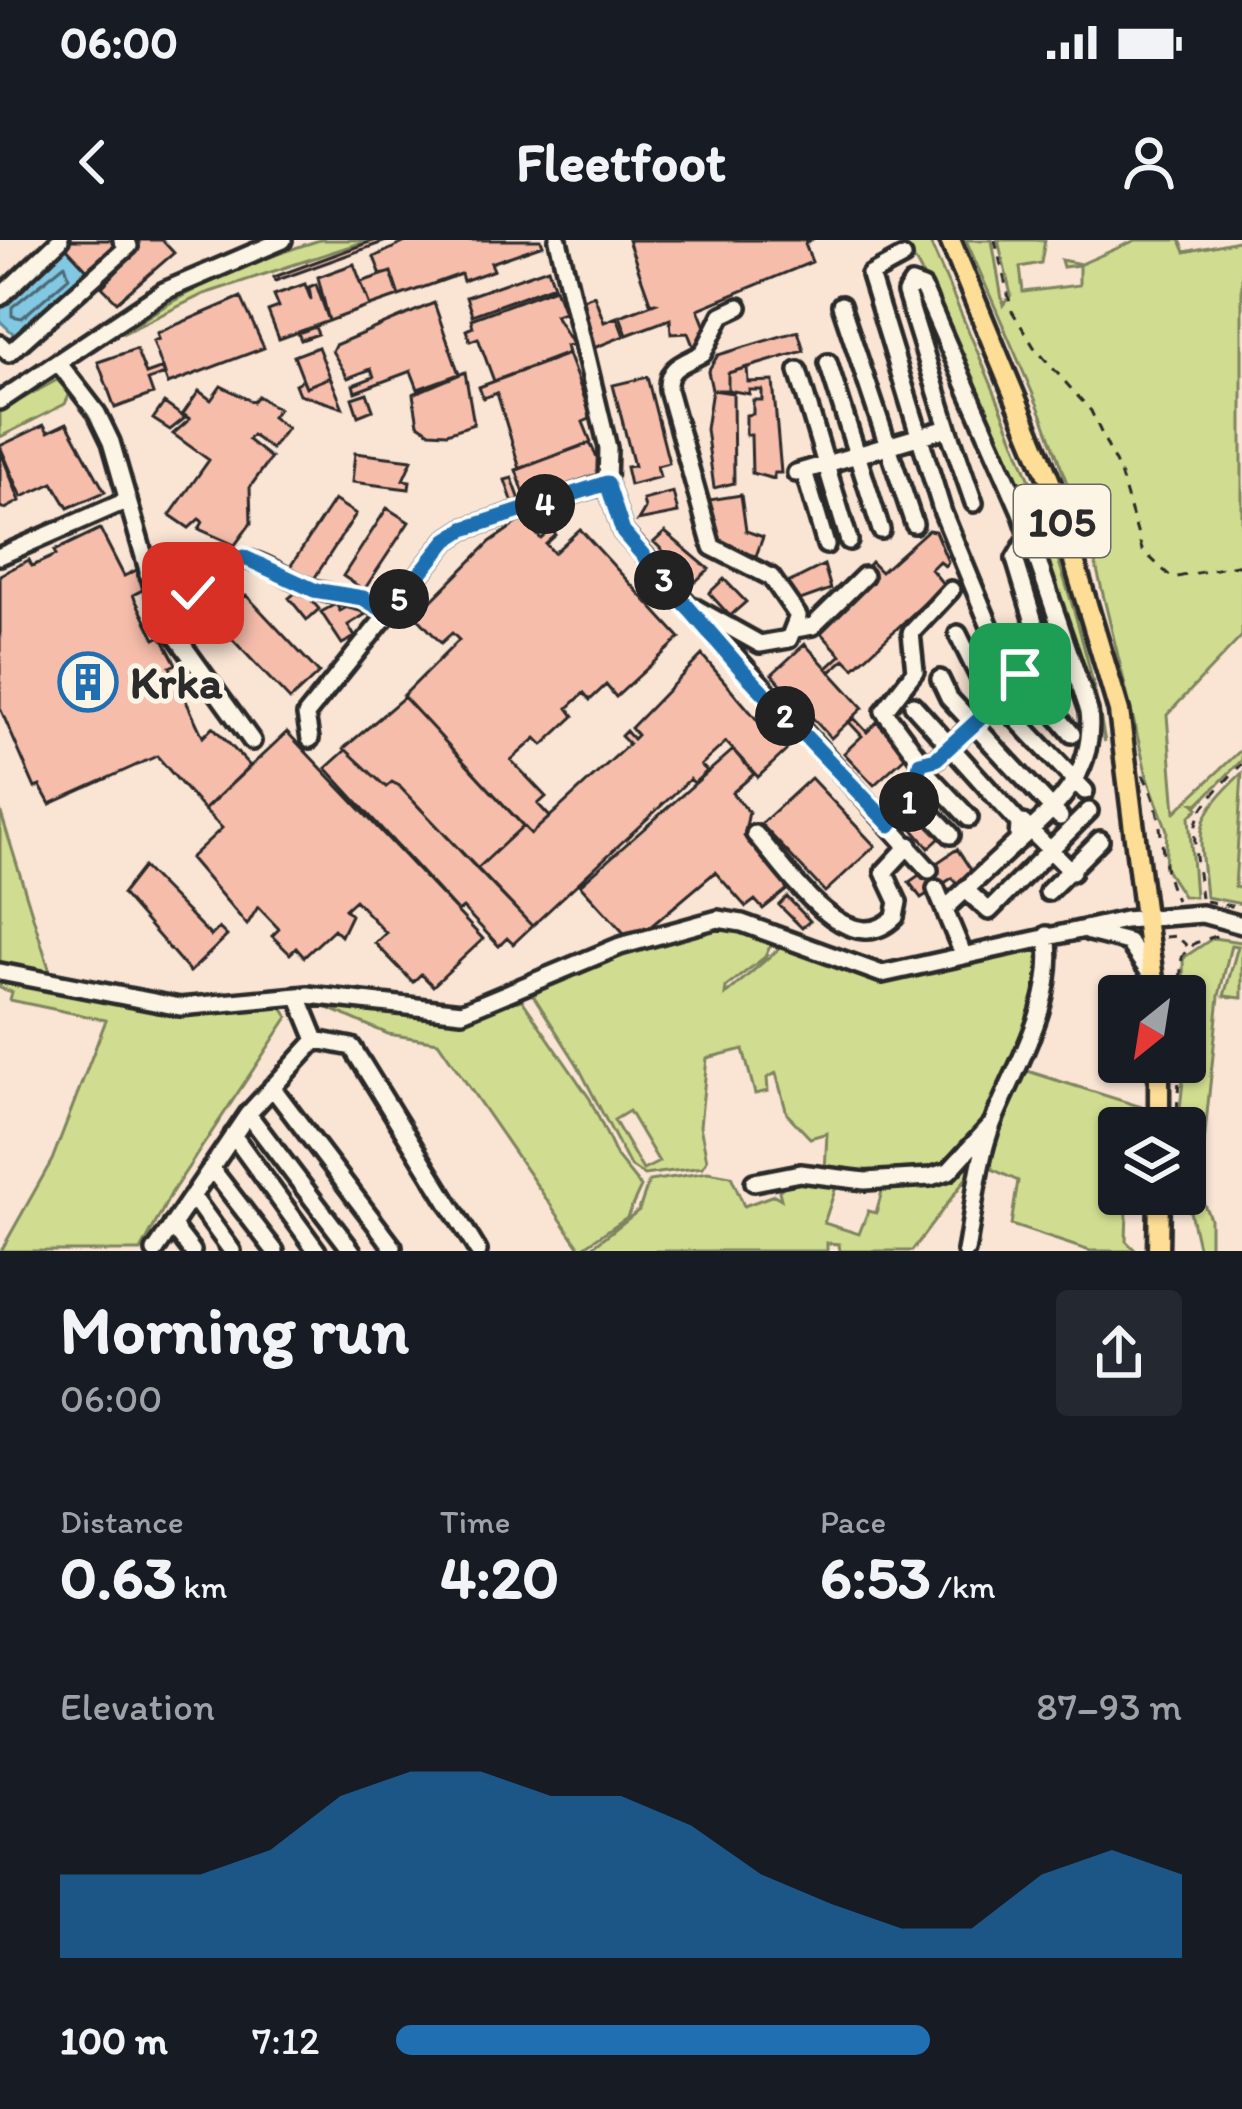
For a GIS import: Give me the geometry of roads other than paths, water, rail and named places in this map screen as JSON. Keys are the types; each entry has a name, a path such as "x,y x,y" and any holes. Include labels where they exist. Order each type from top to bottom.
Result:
{"main road":[{"name":"105","path":"950,240 1051,484 1119,711 1152,975"},
{"path":"1157,1251 1158,1215"}],"street":[{"path":"0,297 60,240"},
{"path":"0,344 9,353 129,246 122,240"},
{"path":"0,401 164,291 283,240"},
{"path":"558,240 608,448 607,483 623,532 929,870"},
{"path":"902,257 870,275 943,513 992,632 1023,679 1072,734"},
{"path":"946,908 1081,787 1089,711 1028,537 945,330 923,288 912,284 906,293 974,503"},
{"path":"841,305 914,524"},
{"path":"681,600 760,644 789,639 798,616 771,577 712,547 668,389 667,381 682,361 703,353 722,315 739,307"},
{"path":"828,363 881,530"},
{"path":"60,365 97,412 161,615 252,741"},
{"path":"798,371 849,541"},
{"path":"826,545 800,472 949,428"},
{"path":"310,740 306,715 447,540 464,529 607,483"},
{"path":"0,556 128,500"},
{"path":"1028,537 1016,559 1041,645"},
{"path":"179,643 179,618 193,593 219,565 243,557 314,590 363,598 388,613"},
{"path":"148,574 169,589 193,593"},
{"path":"795,629 813,626 864,576"},
{"path":"890,825 913,795 920,764 916,747 884,711 915,671 911,633 951,590"},
{"path":"958,634 973,668 999,701 1081,787"},
{"path":"920,764 952,746 1023,679"},
{"path":"940,680 974,725 1056,813"},
{"path":"913,705 1010,807 1024,836 1072,872"},
{"path":"920,764 969,818"},
{"path":"913,795 951,835"},
{"path":"968,892 989,911 1089,811"},
{"path":"755,834 837,922 859,931 880,929 895,916 898,902 884,872 909,845"},
{"path":"1048,892 1100,841"},
{"path":"936,889 963,954"},
{"path":"0,973 180,1007 298,996 462,1012 620,946 718,920 742,923 882,974 906,973 1047,935 1147,919 1202,914 1235,930"},
{"path":"1069,931 1107,933 1128,942 1149,975"},
{"path":"965,1251 992,1124 1043,992 1050,955 1047,935"},
{"path":"298,996 316,1040"},
{"path":"155,1251 248,1114 316,1040"},
{"path":"316,1040 352,1047 478,1251"},
{"path":"272,1087 394,1246"},
{"path":"248,1114 352,1251"},
{"path":"754,1182 800,1173 865,1181 930,1177 949,1171 992,1124"},
{"path":"233,1136 317,1251"},
{"path":"211,1168 275,1251"},
{"path":"192,1196 232,1251"},
{"path":"172,1225 192,1251"}],"water":[{"path":"63,244 91,274 18,338 0,321 0,302"}],"place":[{"name":"Krka","path":"88,682"}]}
